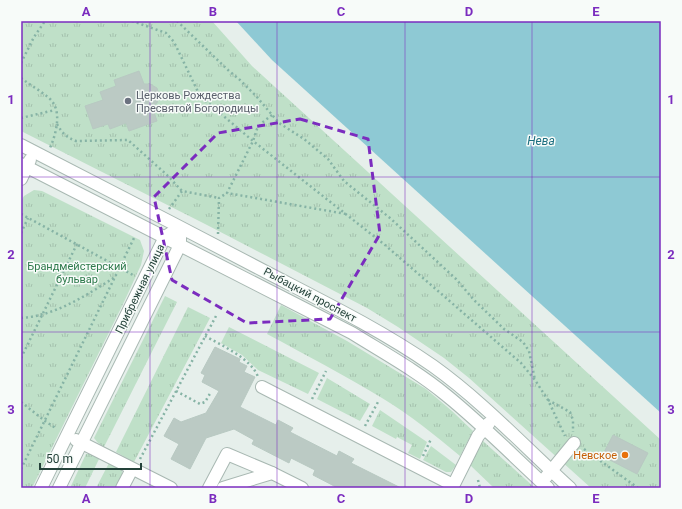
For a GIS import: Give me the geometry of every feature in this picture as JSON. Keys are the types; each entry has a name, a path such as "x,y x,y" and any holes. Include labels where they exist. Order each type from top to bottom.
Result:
{"street":[{"name":"Рыбацкий проспект","path":"21,145 180,226 358,321 412,352 451,380 570,488"},
{"path":"21,179 24,165 34,152"},
{"name":"Рыбацкий проспект","path":"24,165 352,333 403,364 446,395 484,428 544,485"},
{"name":"Прибрежная улица","path":"41,488 64,433 166,237 180,226"},
{"name":"Прибрежная улица","path":"59,488 180,245 180,226"},
{"path":"262,387 418,467 453,487 478,436 494,418"},
{"path":"64,433 171,488"},
{"path":"544,485 551,471 573,439"},
{"path":"209,488 228,454 302,488"},
{"path":"122,488 132,469"},
{"path":"223,488 272,473"}],"path":[{"path":"21,63 45,21"},
{"path":"132,21 166,33 174,42 200,96 347,214 521,362 548,400 564,435"},
{"path":"177,21 240,80 284,128 304,139 328,159 344,181 390,218 456,279 474,300 504,329 524,342 529,351 535,380"},
{"path":"21,78 50,99 55,110 57,124 56,135 49,149"},
{"path":"21,118 55,110"},
{"path":"57,124 68,138 76,141 128,140 167,175 182,191 219,198 227,193 257,129 272,115"},
{"path":"169,209 182,191"},
{"path":"227,193 347,214"},
{"path":"218,234 219,198"},
{"path":"21,214 135,276"},
{"path":"21,233 28,218"},
{"path":"21,469 136,234"},
{"path":"21,358 77,244"},
{"path":"21,318 34,317 71,303 116,277"},
{"path":"132,469 139,461 216,316"},
{"path":"205,336 241,357 257,372 262,387"},
{"path":"306,410 326,371"},
{"path":"176,391 200,404 205,402 211,392"},
{"path":"548,400 570,412 573,420 573,439"},
{"path":"21,402 45,421 64,433"},
{"path":"359,437 378,402"},
{"path":"418,467 431,439"},
{"path":"601,461 638,488"},
{"path":"478,480 480,488"}],"highlighted area":[{"path":"300,119 368,139 380,234 330,319 247,323 172,280 154,197 218,133"}],"green space":[{"path":"21,21 212,21 252,66 661,440 661,488 591,488 469,378 444,358 398,327 367,308 21,131"},
{"name":"Брандмейстерский бульвар","path":"34,190 42,191 140,240 144,251 141,265 124,302 32,488 21,488 21,201 24,196"},
{"path":"165,296 177,302 104,447 94,438"},
{"path":"281,305 347,341 426,389 473,431 460,456 441,440 392,405 339,373 267,334"},
{"path":"188,307 210,318 134,462 116,452"},
{"path":"229,327 319,373 308,394 258,370 242,355 221,343"},
{"path":"327,378 370,404 360,421 317,399"},
{"path":"380,410 427,442 420,459 408,453 412,445 397,437 396,439 372,426"},
{"path":"483,441 535,488 494,488 470,465"},
{"path":"431,446 456,465 451,472 446,472 423,460"},
{"path":"86,454 92,454 100,457 85,488 70,488"},
{"path":"109,463 122,470 122,476 116,488 96,488"}],"water":[{"name":"Нева","path":"236,21 661,21 661,413 272,60"}],"building":[{"name":"Церковь Рождества Пресвятой Богородицы","path":"139,71 144,84 150,84 157,88 159,95 157,103 152,106 157,121 129,131 126,123 110,129 108,124 93,129 85,106 103,100 100,92 116,86 114,80"},
{"path":"215,347 240,359 239,362 247,366 244,372 255,377 240,407 276,425 278,420 293,428 290,432 337,456 339,451 354,459 351,463 401,488 338,488 313,475 315,470 291,458 289,463 252,444 254,440 234,429 206,438 190,469 171,459 179,444 164,436 174,418 181,422 206,413 219,391 202,382 205,375 201,373"},
{"name":"Невское","path":"613,435 648,453 637,474 602,456"}],"place":[{"name":"Церковь Рождества Пресвятой Богородицы","path":"128,101"},
{"name":"Невское","path":"625,455"}]}
